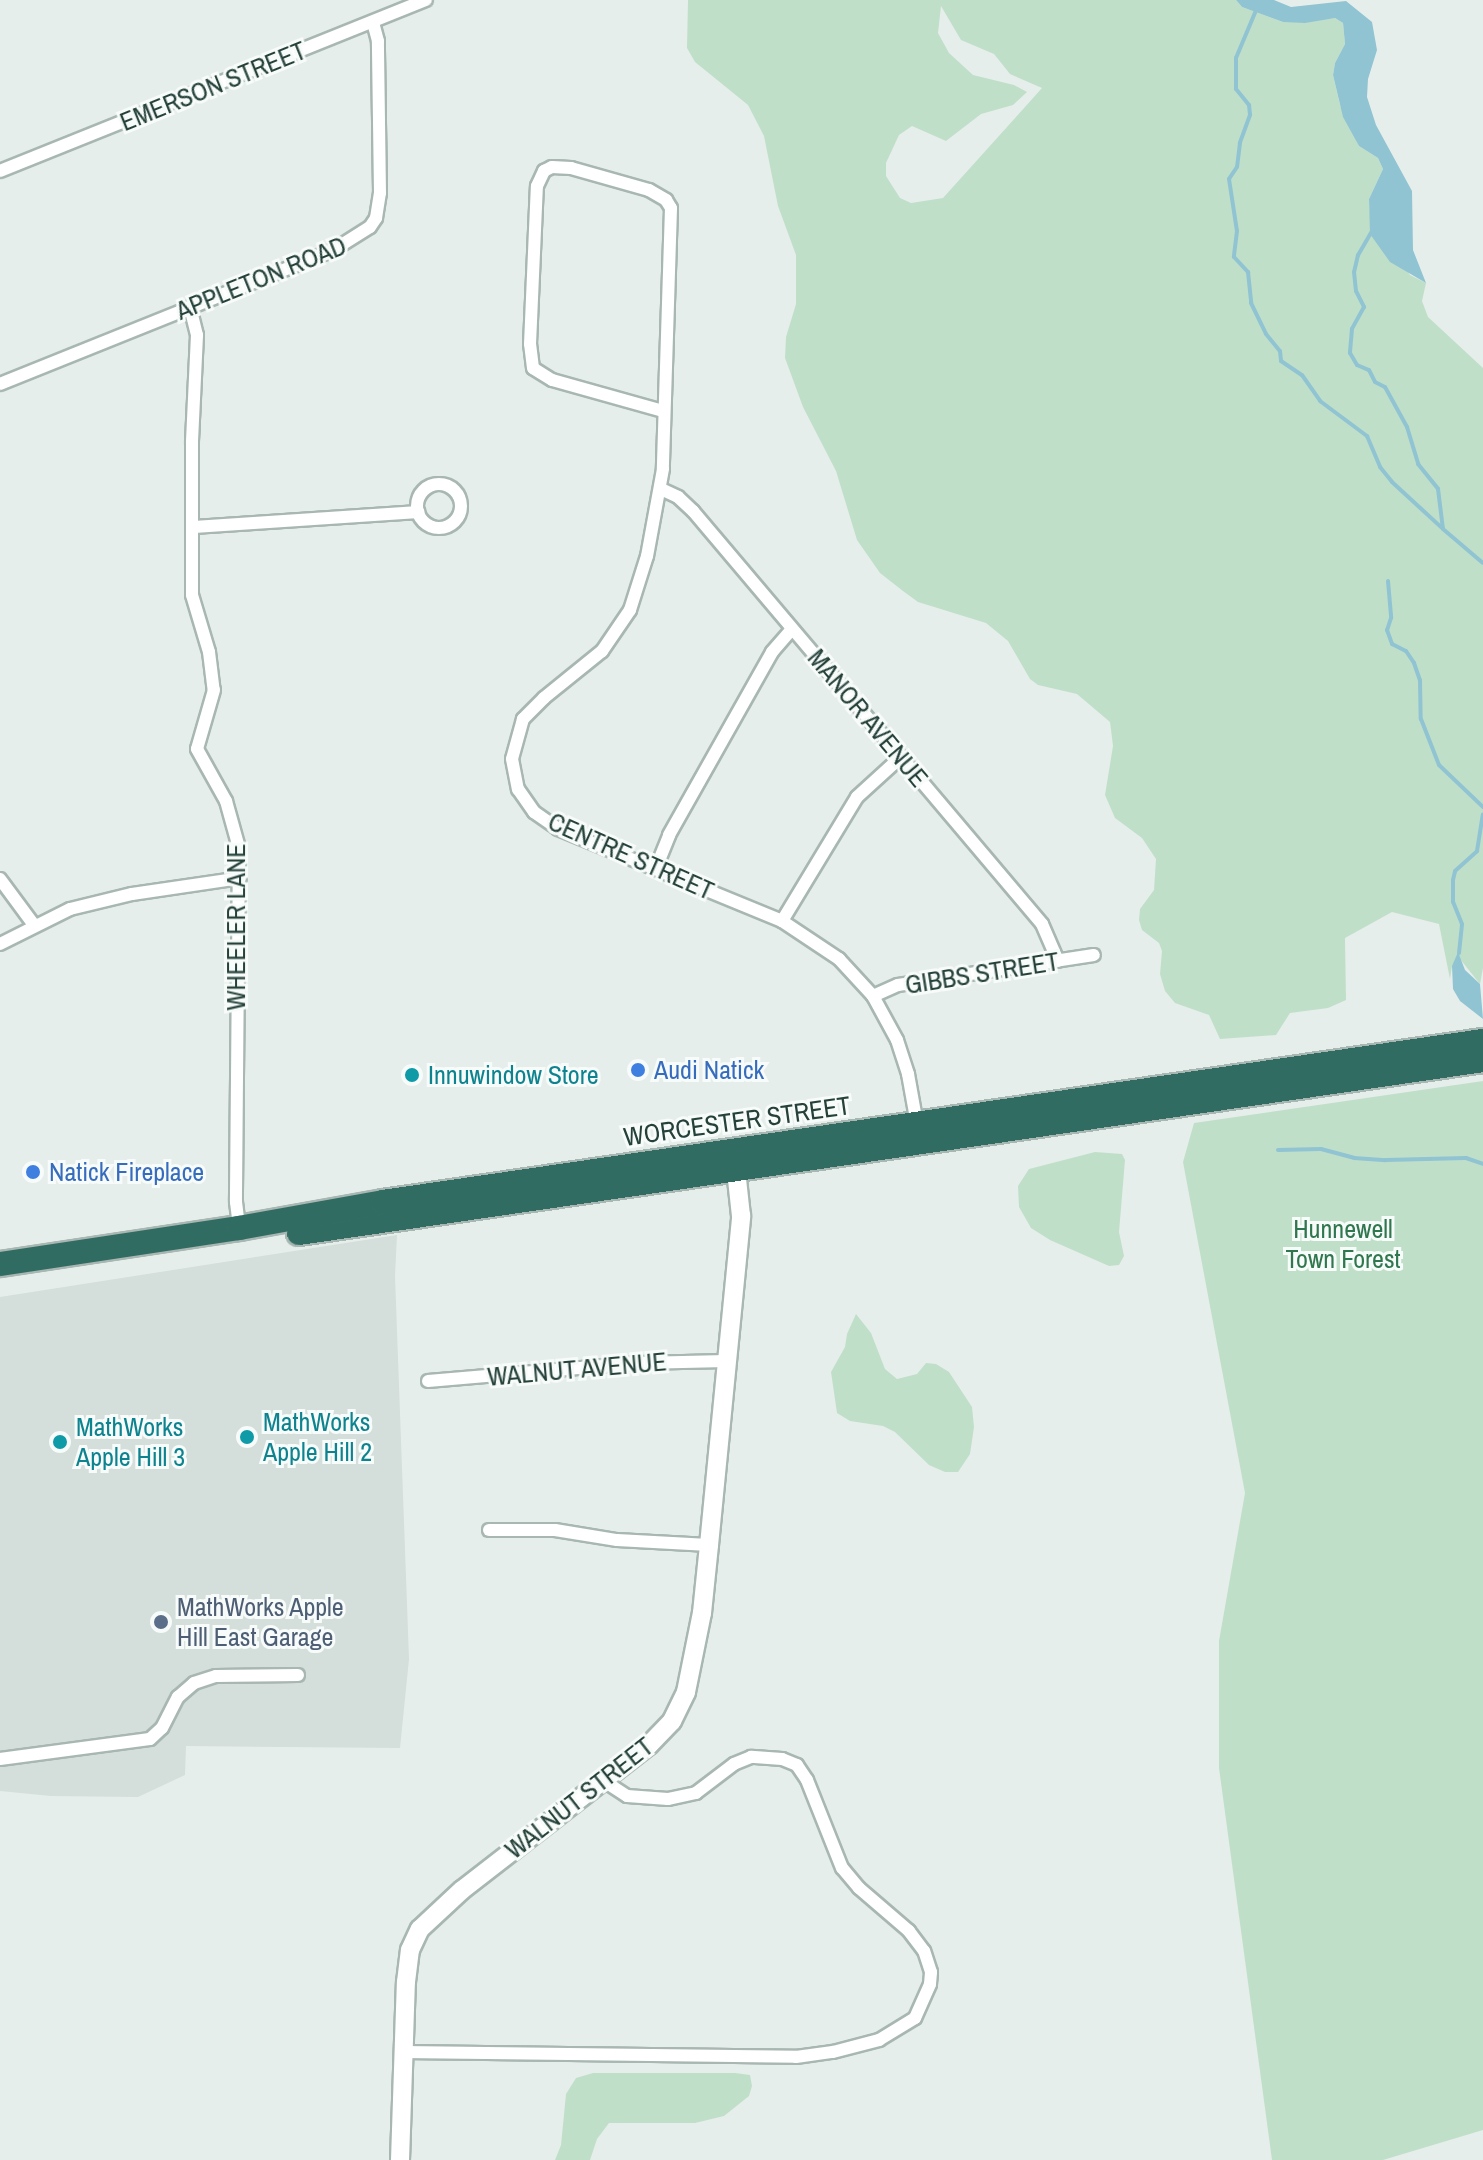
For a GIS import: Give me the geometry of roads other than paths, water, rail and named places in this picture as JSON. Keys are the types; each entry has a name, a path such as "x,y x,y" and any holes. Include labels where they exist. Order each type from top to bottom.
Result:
{"highway":[{"name":"WORCESTER STREET","path":"0,1264 239,1228 383,1202 1483,1041"},
{"name":"WORCESTER STREET","path":"0,1279 1483,1060"}],"street":[{"name":"EMERSON STREET","path":"0,171 426,0"},
{"name":"APPLETON ROAD","path":"0,384 361,236 376,218 380,193 378,41 373,22"},
{"name":"CENTRE STREET","path":"663,411 552,380 533,368 530,344 537,186 544,171 552,167 571,168 649,190 666,200 671,208 661,489 641,577 622,624 602,651 531,709 517,731 512,759 518,789 544,821 782,921 839,959 873,996 901,1050 917,1124"},
{"name":"WHEELER LANE","path":"190,307 197,335 192,443 192,595 209,652 214,690 197,749 231,814 239,848 236,1202 239,1228"},
{"name":"MANOR AVENUE","path":"661,489 685,503 1042,924 1058,961"},
{"path":"194,527 418,512"},
{"path":"656,868 669,835 765,665 792,629"},
{"path":"782,921 857,797 901,757"},
{"path":"0,944 70,909 111,899 240,878"},
{"path":"0,879 34,925"},
{"name":"GIBBS STREET","path":"873,996 898,985 1094,955"},
{"name":"WALNUT STREET","path":"400,2160 408,1967 420,1929 441,1907 649,1745 680,1707 698,1637 709,1545 741,1216 736,1170"},
{"name":"WALNUT AVENUE","path":"428,1381 639,1363 726,1361"},
{"path":"489,1530 555,1530 609,1539 709,1545"},
{"path":"0,1759 150,1739 162,1728 178,1697 194,1683 216,1676 298,1675"},
{"path":"403,2052 796,2057 833,2052 879,2040 915,2018 930,1984 931,1972 924,1951 918,1941 842,1868 807,1780 797,1765 782,1759 751,1757 734,1764 696,1793 668,1799 627,1796 604,1781"}],"water":[{"path":"1236,0 1274,0 1291,7 1346,1 1372,22 1377,50 1368,79 1367,97 1376,125 1412,191 1413,250 1426,283 1390,262 1370,234 1369,199 1383,169 1378,158 1359,146 1343,117 1333,75 1335,63 1345,44 1343,23 1335,18 1305,23 1283,22 1242,7"},
{"path":"1458,952 1465,970 1480,984 1483,1019 1460,1001 1453,989 1452,966"}],"waterway":[{"path":"1257,8 1236,58 1236,89 1249,105 1250,115 1240,143 1237,167 1229,179 1237,231 1234,257 1248,272 1251,303 1266,334 1280,351 1281,361 1302,375 1320,401 1367,436 1380,467 1392,482 1441,527"},
{"path":"1372,231 1358,255 1354,272 1356,291 1364,307 1352,329 1350,353 1357,365 1369,370 1375,382 1385,387 1407,427 1418,464 1438,489 1443,529 1483,563"},
{"path":"1388,581 1391,618 1387,630 1392,644 1406,651 1414,663 1420,680 1421,719 1439,765 1483,807"},
{"path":"1459,953 1462,924 1453,902 1453,880 1455,871 1477,851 1483,814"},
{"path":"1278,1150 1321,1149 1354,1158 1386,1160 1466,1158 1483,1164"}],"place":[{"name":"Audi Natick","path":"638,1070"},
{"name":"Innuwindow Store","path":"412,1075"},
{"name":"Natick Fireplace","path":"33,1172"},
{"name":"MathWorks Apple Hill 2","path":"247,1437"},
{"name":"MathWorks Apple Hill 3","path":"60,1442"},
{"name":"MathWorks Apple Hill East Garage","path":"161,1622"}],"park label":[{"name":"Hunnewell Town Forest","path":"1343,1244"}]}
